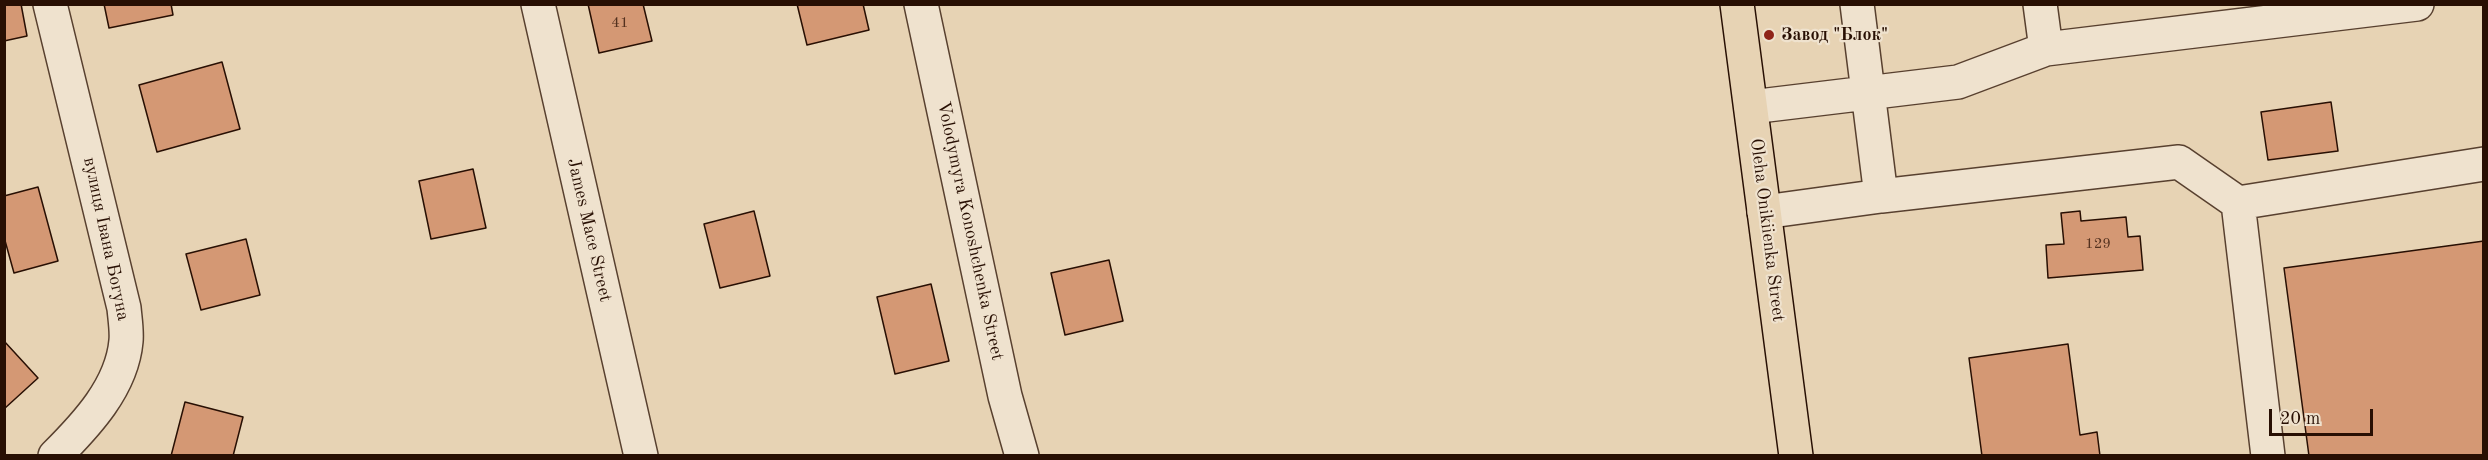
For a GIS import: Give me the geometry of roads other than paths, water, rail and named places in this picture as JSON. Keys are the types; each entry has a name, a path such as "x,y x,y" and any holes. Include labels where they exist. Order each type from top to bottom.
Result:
{"main road":[{"name":"Oleha Onikiienka Street","path":"1737,4 1796,456"}],"street":[{"name":"вулиця Івана Богуна","path":"50,4 124,308 126,342 117,375 99,406 55,456"},
{"name":"James Mace Street","path":"538,4 641,456"},
{"name":"Volodymyra Konoshchenka Street","path":"921,4 1005,396 1022,456"},
{"path":"1857,4 1881,196"},
{"path":"2040,4 2046,49"},
{"path":"1751,107 1958,82 2046,49 2417,4"},
{"path":"1764,212 1881,196 2180,162 2238,203 2484,164"},
{"path":"2238,203 2268,456"}],"place":[{"name":"Завод \"Блок\"","path":"1769,35"}]}
